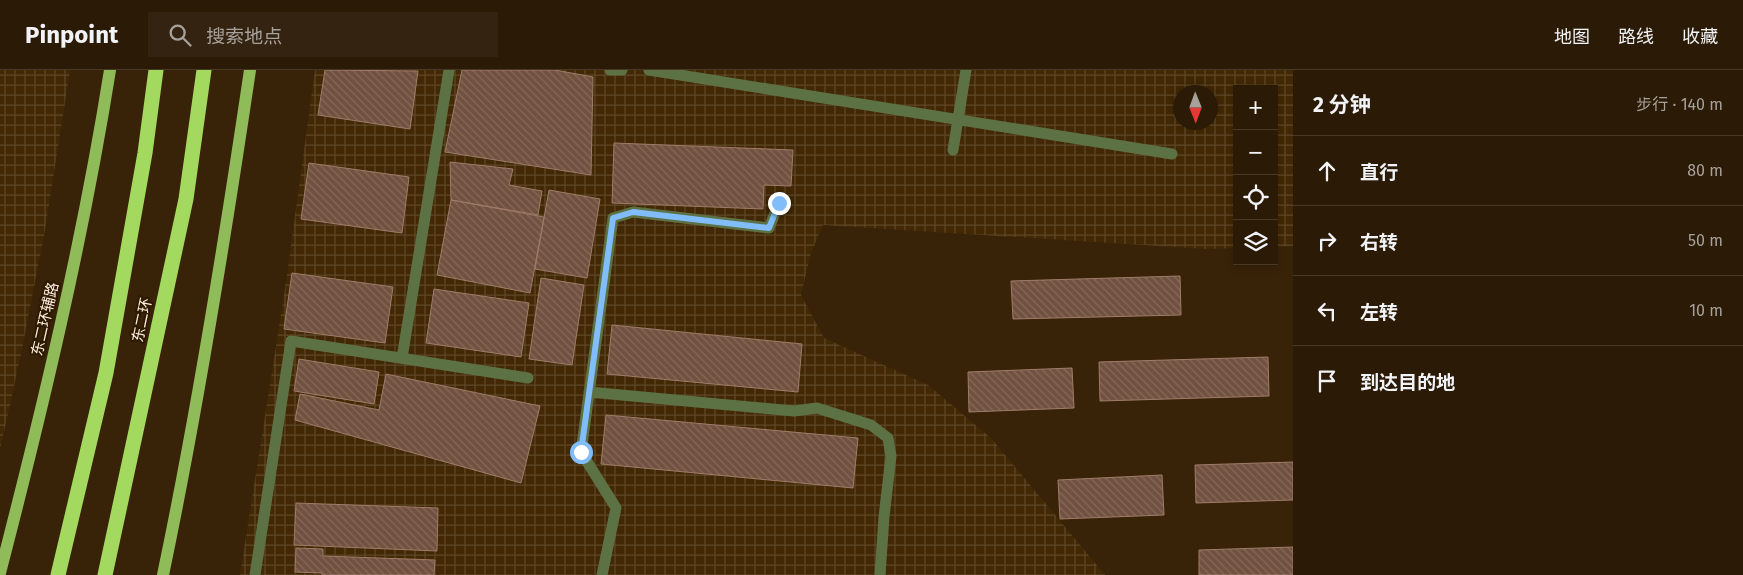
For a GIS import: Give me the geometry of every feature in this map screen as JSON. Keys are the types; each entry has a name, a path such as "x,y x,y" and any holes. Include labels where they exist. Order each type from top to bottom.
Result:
{"highway":[{"name":"东二环","path":"58,575 106,374 145,153 156,70"},
{"name":"东二环","path":"105,575 186,199 204,70"}],"main road":[{"name":"东二环辅路","path":"0,573 35,437 72,268 110,70"},
{"path":"163,575 177,508 222,256 250,70"}],"lane":[{"path":"402,358 449,70"},
{"path":"610,70 622,70"},
{"path":"649,70 1172,154"},
{"path":"953,150 966,70"},
{"path":"602,575 616,508 581,452 613,218 633,212 769,228 779,203"},
{"path":"255,575 291,340 528,378"},
{"path":"589,392 794,411 817,408 871,425 888,438 892,456 884,517 880,575"}],"shaded area":[{"path":"0,70 70,70 45,230 0,450"},
{"path":"315,70 1293,70 1293,246 1278,247 1278,85 1233,85 1233,248 1207,249 823,225 811,253 801,295 824,338 928,385 991,438 1105,575 240,575 285,289"}],"building":[{"path":"325,70 418,71 410,129 318,115"},
{"path":"462,70 555,70 593,77 591,175 445,152"},
{"path":"614,143 793,150 791,186 764,185 763,209 612,203"},
{"path":"450,162 513,169 509,185 542,191 538,215 451,200"},
{"path":"309,163 409,177 402,233 301,219"},
{"path":"549,190 600,199 587,278 535,269"},
{"path":"451,200 544,217 530,293 437,275"},
{"path":"292,273 393,287 385,343 284,329"},
{"path":"1180,276 1181,315 1013,319 1011,281"},
{"path":"541,278 584,285 572,365 529,359"},
{"path":"434,289 529,303 521,357 426,343"},
{"path":"612,325 802,344 798,392 607,374"},
{"path":"1268,357 1269,396 1100,401 1099,362"},
{"path":"299,359 379,372 374,404 294,391"},
{"path":"1072,368 1074,408 969,412 968,372"},
{"path":"386,374 540,406 521,483 295,420 300,394 379,410"},
{"path":"606,415 858,438 853,488 601,464"},
{"path":"1293,462 1293,500 1196,503 1195,465"},
{"path":"1162,475 1164,515 1060,519 1058,480"},
{"path":"296,503 438,508 437,551 294,545"},
{"path":"1293,547 1293,575 1199,575 1199,550"},
{"path":"296,548 323,549 323,556 435,560 434,575 322,575 322,573 295,572"}],"route":[{"path":"581,452 613,218 633,212 769,228 779,203"}]}
